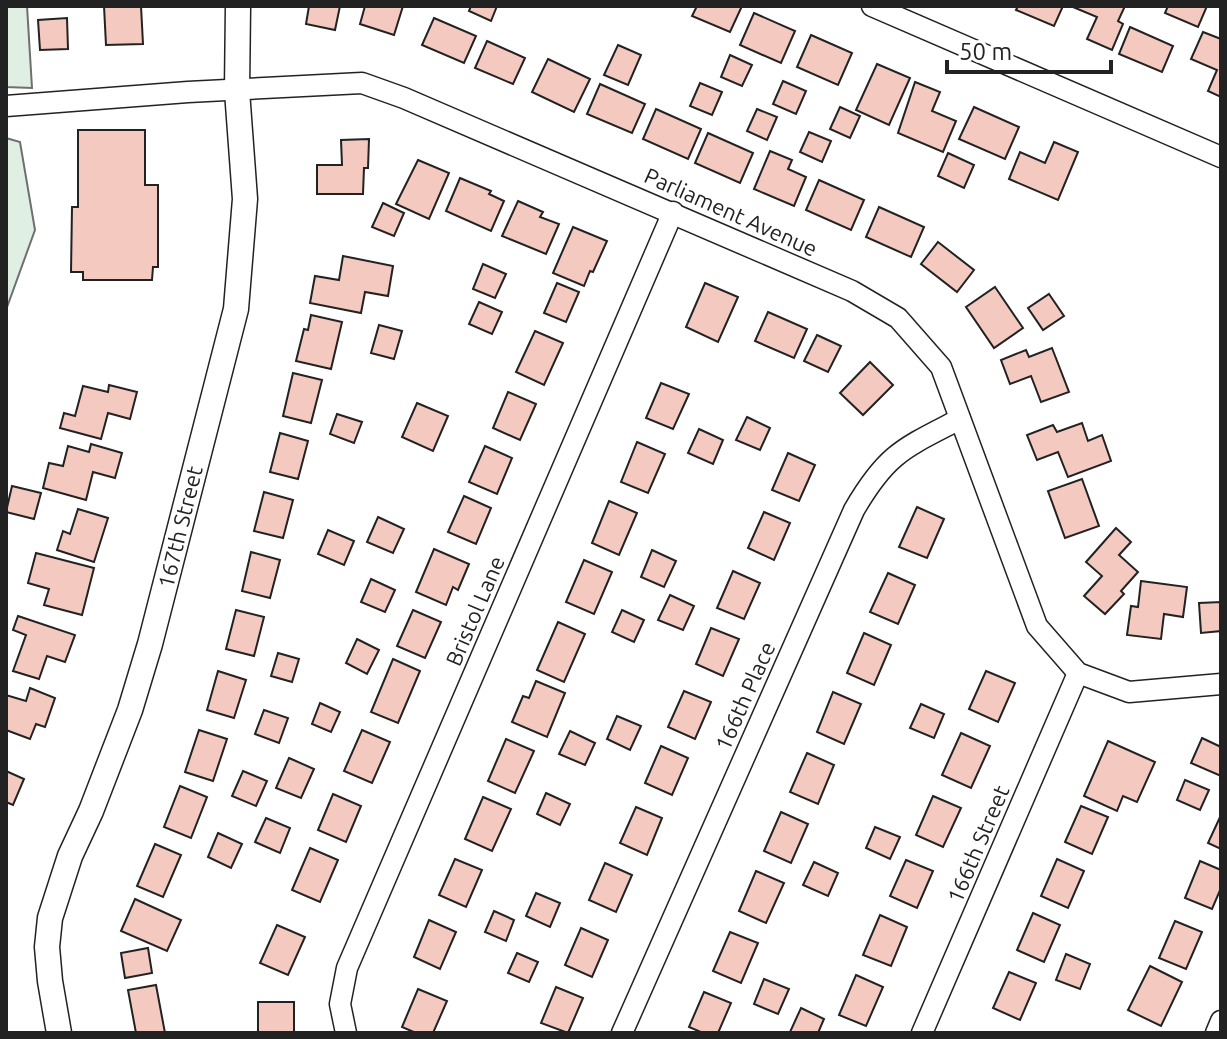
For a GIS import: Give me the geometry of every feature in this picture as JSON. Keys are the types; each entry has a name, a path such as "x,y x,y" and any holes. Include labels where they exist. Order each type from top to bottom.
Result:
{"street":[{"name":"167th Street","path":"59,1033 47,947 50,918 70,856 97,797 130,710 154,629 236,309 245,199 237,91 238,6"},
{"path":"872,6 1221,157"},
{"name":"Parliament Avenue","path":"6,106 362,83 673,212 852,291 898,318 941,367 1037,626 1078,673 1129,692 1221,684"},
{"name":"Bristol Lane","path":"346,1033 340,1004 347,968 673,212"},
{"name":"166th Place","path":"622,1033 854,510 884,464 901,450 960,419"},
{"name":"166th Street","path":"922,1033 1078,673"},
{"path":"1216,1033 1221,1021"}],"green space":[{"path":"6,6 27,6 32,88 6,87"},
{"path":"6,138 20,142 35,230 6,310"}],"building":[{"path":"104,6 141,6 143,44 106,45"},
{"path":"309,6 340,6 335,30 306,24"},
{"path":"365,6 403,6 394,35 360,24"},
{"path":"471,6 497,6 491,21 469,11"},
{"path":"697,6 742,6 730,32 692,16"},
{"path":"1018,6 1063,6 1054,26 1016,10"},
{"path":"1125,6 1118,21 1123,24 1112,50 1087,39 1097,17 1073,7"},
{"path":"1168,6 1207,6 1198,27 1165,13"},
{"path":"754,13 795,31 781,63 740,45"},
{"path":"67,18 68,49 40,50 38,20"},
{"path":"434,18 476,36 464,63 422,45"},
{"path":"1130,27 1173,46 1162,72 1119,54"},
{"path":"1203,32 1221,39 1221,97 1208,91 1217,70 1191,59"},
{"path":"811,35 852,53 838,85 797,67"},
{"path":"487,41 525,58 513,84 475,68"},
{"path":"618,45 641,55 628,85 604,75"},
{"path":"730,55 752,65 742,86 721,77"},
{"path":"548,59 590,79 574,112 532,92"},
{"path":"877,64 910,78 889,125 856,110"},
{"path":"783,81 806,91 796,114 773,104"},
{"path":"915,82 940,92 932,111 956,121 943,152 898,133"},
{"path":"700,83 722,92 712,115 690,106"},
{"path":"600,84 645,104 632,133 587,114"},
{"path":"840,107 860,116 850,138 830,129"},
{"path":"974,107 1019,127 1005,159 959,139"},
{"path":"656,109 701,129 688,159 643,139"},
{"path":"757,109 777,117 767,140 747,131"},
{"path":"78,130 145,130 145,185 158,185 158,267 153,267 152,280 83,280 83,272 71,272 72,207 78,207"},
{"path":"809,132 831,141 822,162 800,152"},
{"path":"708,133 753,153 740,183 695,163"},
{"path":"369,139 363,194 317,194 317,165 342,165 341,140"},
{"path":"1054,142 1078,152 1058,200 1009,179 1020,152 1045,163"},
{"path":"770,151 792,160 788,169 806,177 794,206 754,189"},
{"path":"948,153 974,165 964,188 938,176"},
{"path":"418,160 449,173 429,219 396,204"},
{"path":"460,178 491,191 489,194 504,201 491,231 446,211"},
{"path":"819,180 864,200 851,230 806,210"},
{"path":"518,201 543,212 540,217 559,224 546,254 502,236"},
{"path":"383,203 404,213 394,236 372,227"},
{"path":"879,207 924,227 911,257 866,237"},
{"path":"573,227 607,241 584,286 553,273"},
{"path":"938,242 974,270 957,292 921,264"},
{"path":"343,256 393,266 388,296 365,292 361,313 310,303 315,276 339,280"},
{"path":"483,264 506,274 495,298 473,289"},
{"path":"557,283 579,292 566,322 544,313"},
{"path":"705,283 738,297 718,342 686,327"},
{"path":"995,287 1023,328 994,348 966,307"},
{"path":"1049,294 1064,316 1043,330 1028,308"},
{"path":"479,302 502,312 492,334 469,324"},
{"path":"768,312 807,329 794,358 755,341"},
{"path":"311,315 342,322 331,369 296,361"},
{"path":"379,325 402,331 394,359 371,353"},
{"path":"535,331 563,343 544,385 516,372"},
{"path":"817,335 841,346 828,372 804,361"},
{"path":"1052,348 1069,392 1041,402 1031,376 1010,384 1001,360 1026,350 1029,357"},
{"path":"870,362 893,385 863,415 840,393"},
{"path":"293,373 322,380 311,423 283,416"},
{"path":"661,383 689,394 673,429 646,418"},
{"path":"109,385 137,392 130,419 108,413 101,439 60,428 64,413 75,416 83,386 108,392"},
{"path":"508,392 536,404 520,440 493,428"},
{"path":"417,403 448,416 433,451 402,437"},
{"path":"337,414 362,422 354,443 330,434"},
{"path":"747,417 770,428 760,450 736,440"},
{"path":"1082,423 1088,441 1102,435 1111,461 1068,477 1058,452 1037,460 1027,435 1053,425 1057,432"},
{"path":"699,429 723,440 713,464 688,453"},
{"path":"280,433 308,441 298,479 270,472"},
{"path":"637,442 665,454 648,493 621,482"},
{"path":"91,444 122,453 115,478 93,472 86,500 43,488 49,463 63,466 68,446 89,452"},
{"path":"485,446 512,458 497,494 469,482"},
{"path":"788,453 815,465 799,501 772,490"},
{"path":"1082,479 1099,526 1065,538 1048,491"},
{"path":"12,486 41,493 34,519 6,512"},
{"path":"264,492 293,500 283,538 254,531"},
{"path":"464,496 491,508 476,544 448,532"},
{"path":"609,501 637,513 619,555 592,543"},
{"path":"917,507 944,519 927,558 899,547"},
{"path":"78,509 108,518 94,562 57,550 63,531 70,534"},
{"path":"764,512 790,523 774,560 748,548"},
{"path":"378,517 404,529 393,553 367,542"},
{"path":"1116,528 1131,542 1119,555 1138,572 1121,591 1124,594 1105,614 1084,596 1102,576 1086,562"},
{"path":"328,530 354,541 344,565 318,554"},
{"path":"434,549 469,564 458,590 453,587 446,605 416,592"},
{"path":"652,550 676,561 664,587 641,577"},
{"path":"251,552 280,560 270,598 242,591"},
{"path":"36,553 94,568 82,615 44,605 49,589 28,583"},
{"path":"584,560 612,572 594,614 566,602"},
{"path":"733,571 760,583 744,619 717,608"},
{"path":"888,573 915,585 898,624 870,612"},
{"path":"371,579 395,590 385,612 361,602"},
{"path":"1141,581 1187,587 1183,617 1164,614 1161,639 1127,635 1131,606 1138,607"},
{"path":"670,595 694,606 683,630 658,620"},
{"path":"1221,602 1221,631 1201,633 1199,603"},
{"path":"236,610 264,617 254,656 226,649"},
{"path":"413,610 441,622 425,658 397,646"},
{"path":"622,610 644,620 634,642 612,632"},
{"path":"18,616 75,635 65,662 47,656 39,679 13,671 26,635 13,630"},
{"path":"558,622 585,634 564,682 537,670"},
{"path":"711,628 739,639 723,676 696,664"},
{"path":"864,633 891,645 874,685 847,673"},
{"path":"357,639 379,650 367,674 346,663"},
{"path":"278,653 299,659 292,682 271,676"},
{"path":"393,659 420,671 398,723 371,712"},
{"path":"218,671 246,680 234,718 207,710"},
{"path":"986,671 1015,683 998,722 969,709"},
{"path":"536,681 565,693 547,737 512,722 523,696 529,698"},
{"path":"30,688 55,698 45,727 36,724 30,739 6,730 6,695 26,701"},
{"path":"684,691 711,702 695,739 668,727"},
{"path":"833,692 861,704 844,744 817,732"},
{"path":"320,703 340,712 331,732 312,724"},
{"path":"921,704 944,714 934,738 910,728"},
{"path":"264,710 288,718 279,743 255,734"},
{"path":"617,716 641,726 630,750 607,739"},
{"path":"199,730 227,739 213,781 185,772"},
{"path":"362,730 390,742 372,783 344,771"},
{"path":"570,731 595,743 585,765 559,754"},
{"path":"961,733 990,746 971,788 942,775"},
{"path":"1202,738 1221,747 1221,776 1191,763"},
{"path":"506,739 534,751 515,793 488,781"},
{"path":"1108,741 1155,762 1137,802 1123,796 1117,811 1084,796"},
{"path":"661,746 688,758 672,795 645,783"},
{"path":"807,753 834,765 818,804 790,792"},
{"path":"289,758 314,769 301,798 276,788"},
{"path":"6,771 24,779 13,805 6,802"},
{"path":"243,771 267,781 256,806 232,796"},
{"path":"1185,780 1209,790 1200,810 1177,800"},
{"path":"180,786 207,797 191,838 164,827"},
{"path":"546,793 570,804 560,825 537,814"},
{"path":"333,794 361,806 346,842 318,830"},
{"path":"933,796 961,808 943,847 916,835"},
{"path":"483,797 511,809 492,851 465,839"},
{"path":"1081,806 1108,817 1092,854 1065,842"},
{"path":"636,807 662,818 647,855 620,843"},
{"path":"781,812 808,824 791,863 764,851"},
{"path":"1221,815 1221,849 1208,843"},
{"path":"266,818 290,828 280,853 255,842"},
{"path":"875,827 900,837 890,859 866,848"},
{"path":"218,833 242,844 231,868 208,857"},
{"path":"155,844 181,855 163,897 137,886"},
{"path":"310,848 338,860 320,902 292,890"},
{"path":"455,859 482,870 466,907 439,895"},
{"path":"1057,859 1084,871 1068,908 1041,896"},
{"path":"906,860 933,871 917,908 890,896"},
{"path":"1200,861 1221,870 1221,888 1212,909 1185,898"},
{"path":"814,862 838,873 828,896 803,885"},
{"path":"605,863 632,875 616,912 589,900"},
{"path":"756,871 784,883 766,923 739,911"},
{"path":"536,893 560,903 550,927 526,916"},
{"path":"135,899 181,920 167,951 121,931"},
{"path":"494,911 514,920 506,941 485,932"},
{"path":"1033,913 1060,925 1044,962 1017,950"},
{"path":"880,915 907,927 891,966 863,955"},
{"path":"429,920 456,932 440,969 414,957"},
{"path":"1175,921 1202,932 1186,969 1159,958"},
{"path":"277,925 305,937 288,975 260,963"},
{"path":"581,928 608,940 592,977 565,965"},
{"path":"730,932 758,943 741,983 713,971"},
{"path":"148,948 152,973 125,978 121,953"},
{"path":"517,953 538,962 529,982 508,973"},
{"path":"1066,954 1090,964 1080,989 1056,980"},
{"path":"1150,966 1182,982 1161,1026 1128,1010"},
{"path":"1009,972 1036,983 1020,1020 993,1008"},
{"path":"856,975 883,987 866,1026 839,1015"},
{"path":"764,979 789,989 778,1014 754,1004"},
{"path":"156,985 165,1033 136,1033 128,990"},
{"path":"556,987 583,998 568,1033 541,1023"},
{"path":"418,989 447,1001 433,1033 416,1033 402,1027"},
{"path":"704,992 731,1003 718,1033 703,1033 689,1027"},
{"path":"258,1002 294,1002 294,1033 258,1033"},
{"path":"801,1008 824,1019 818,1033 790,1032"}]}
